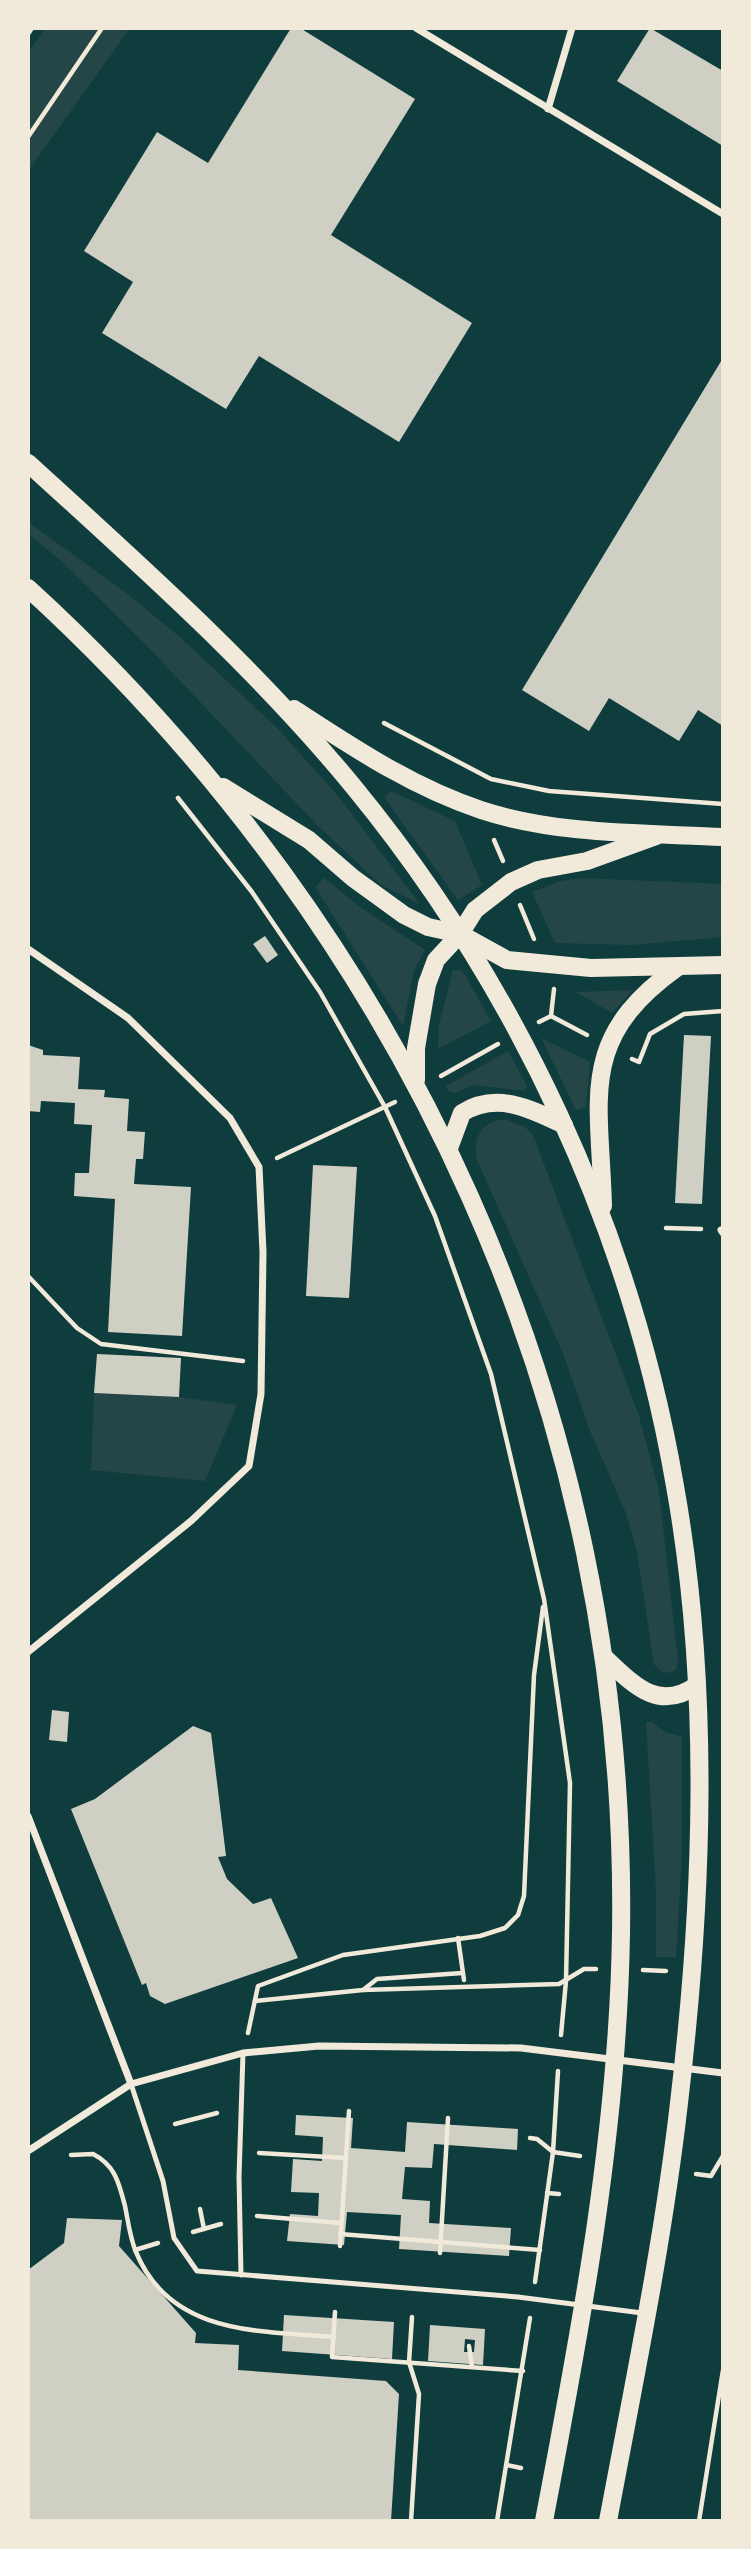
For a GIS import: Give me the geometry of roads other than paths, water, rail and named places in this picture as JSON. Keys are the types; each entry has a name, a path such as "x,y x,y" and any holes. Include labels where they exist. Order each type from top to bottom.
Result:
{"main road":[{"path":"28,463 139,564 274,695 355,789 460,934 519,1033 564,1125 603,1219 632,1304 656,1393 675,1485 697,1685 698,1826 683,2067 671,2170 608,2521"},
{"path":"28,588 103,660 215,782 328,936 416,1083 449,1148 493,1245 524,1327 556,1425 579,1521 604,1657 620,1835 621,1932 616,2058 584,2303 544,2521"},
{"path":"274,695 397,774 482,810 564,827 723,838"},
{"path":"215,782 309,840 361,885 404,915 428,927 460,934 507,960 525,964 591,968 723,965"},
{"path":"416,1083 416,1048 427,984 436,960 460,934 475,910 511,882 538,870 587,861 663,834"},
{"path":"603,1219 598,1094 607,1046 620,1020 635,1002 678,967"},
{"path":"449,1148 462,1113 482,1103 527,1107 564,1125"},
{"path":"604,1657 633,1684 665,1699 683,1695 697,1685"}],"street":[{"path":"416,28 723,214"},
{"path":"548,108 572,28"},
{"path":"28,949 128,1018 230,1118 259,1167 261,1363 261,1394 249,1466 191,1521 28,1652"},
{"path":"28,1816 131,2084"},
{"path":"28,2151 131,2084 243,2053 319,2046 444,2046 560,2052 723,2073"}],"lane":[{"path":"241,2275 239,2177 243,2053"},
{"path":"131,2084 163,2181 174,2238 197,2271 584,2303 647,2314"}]}
